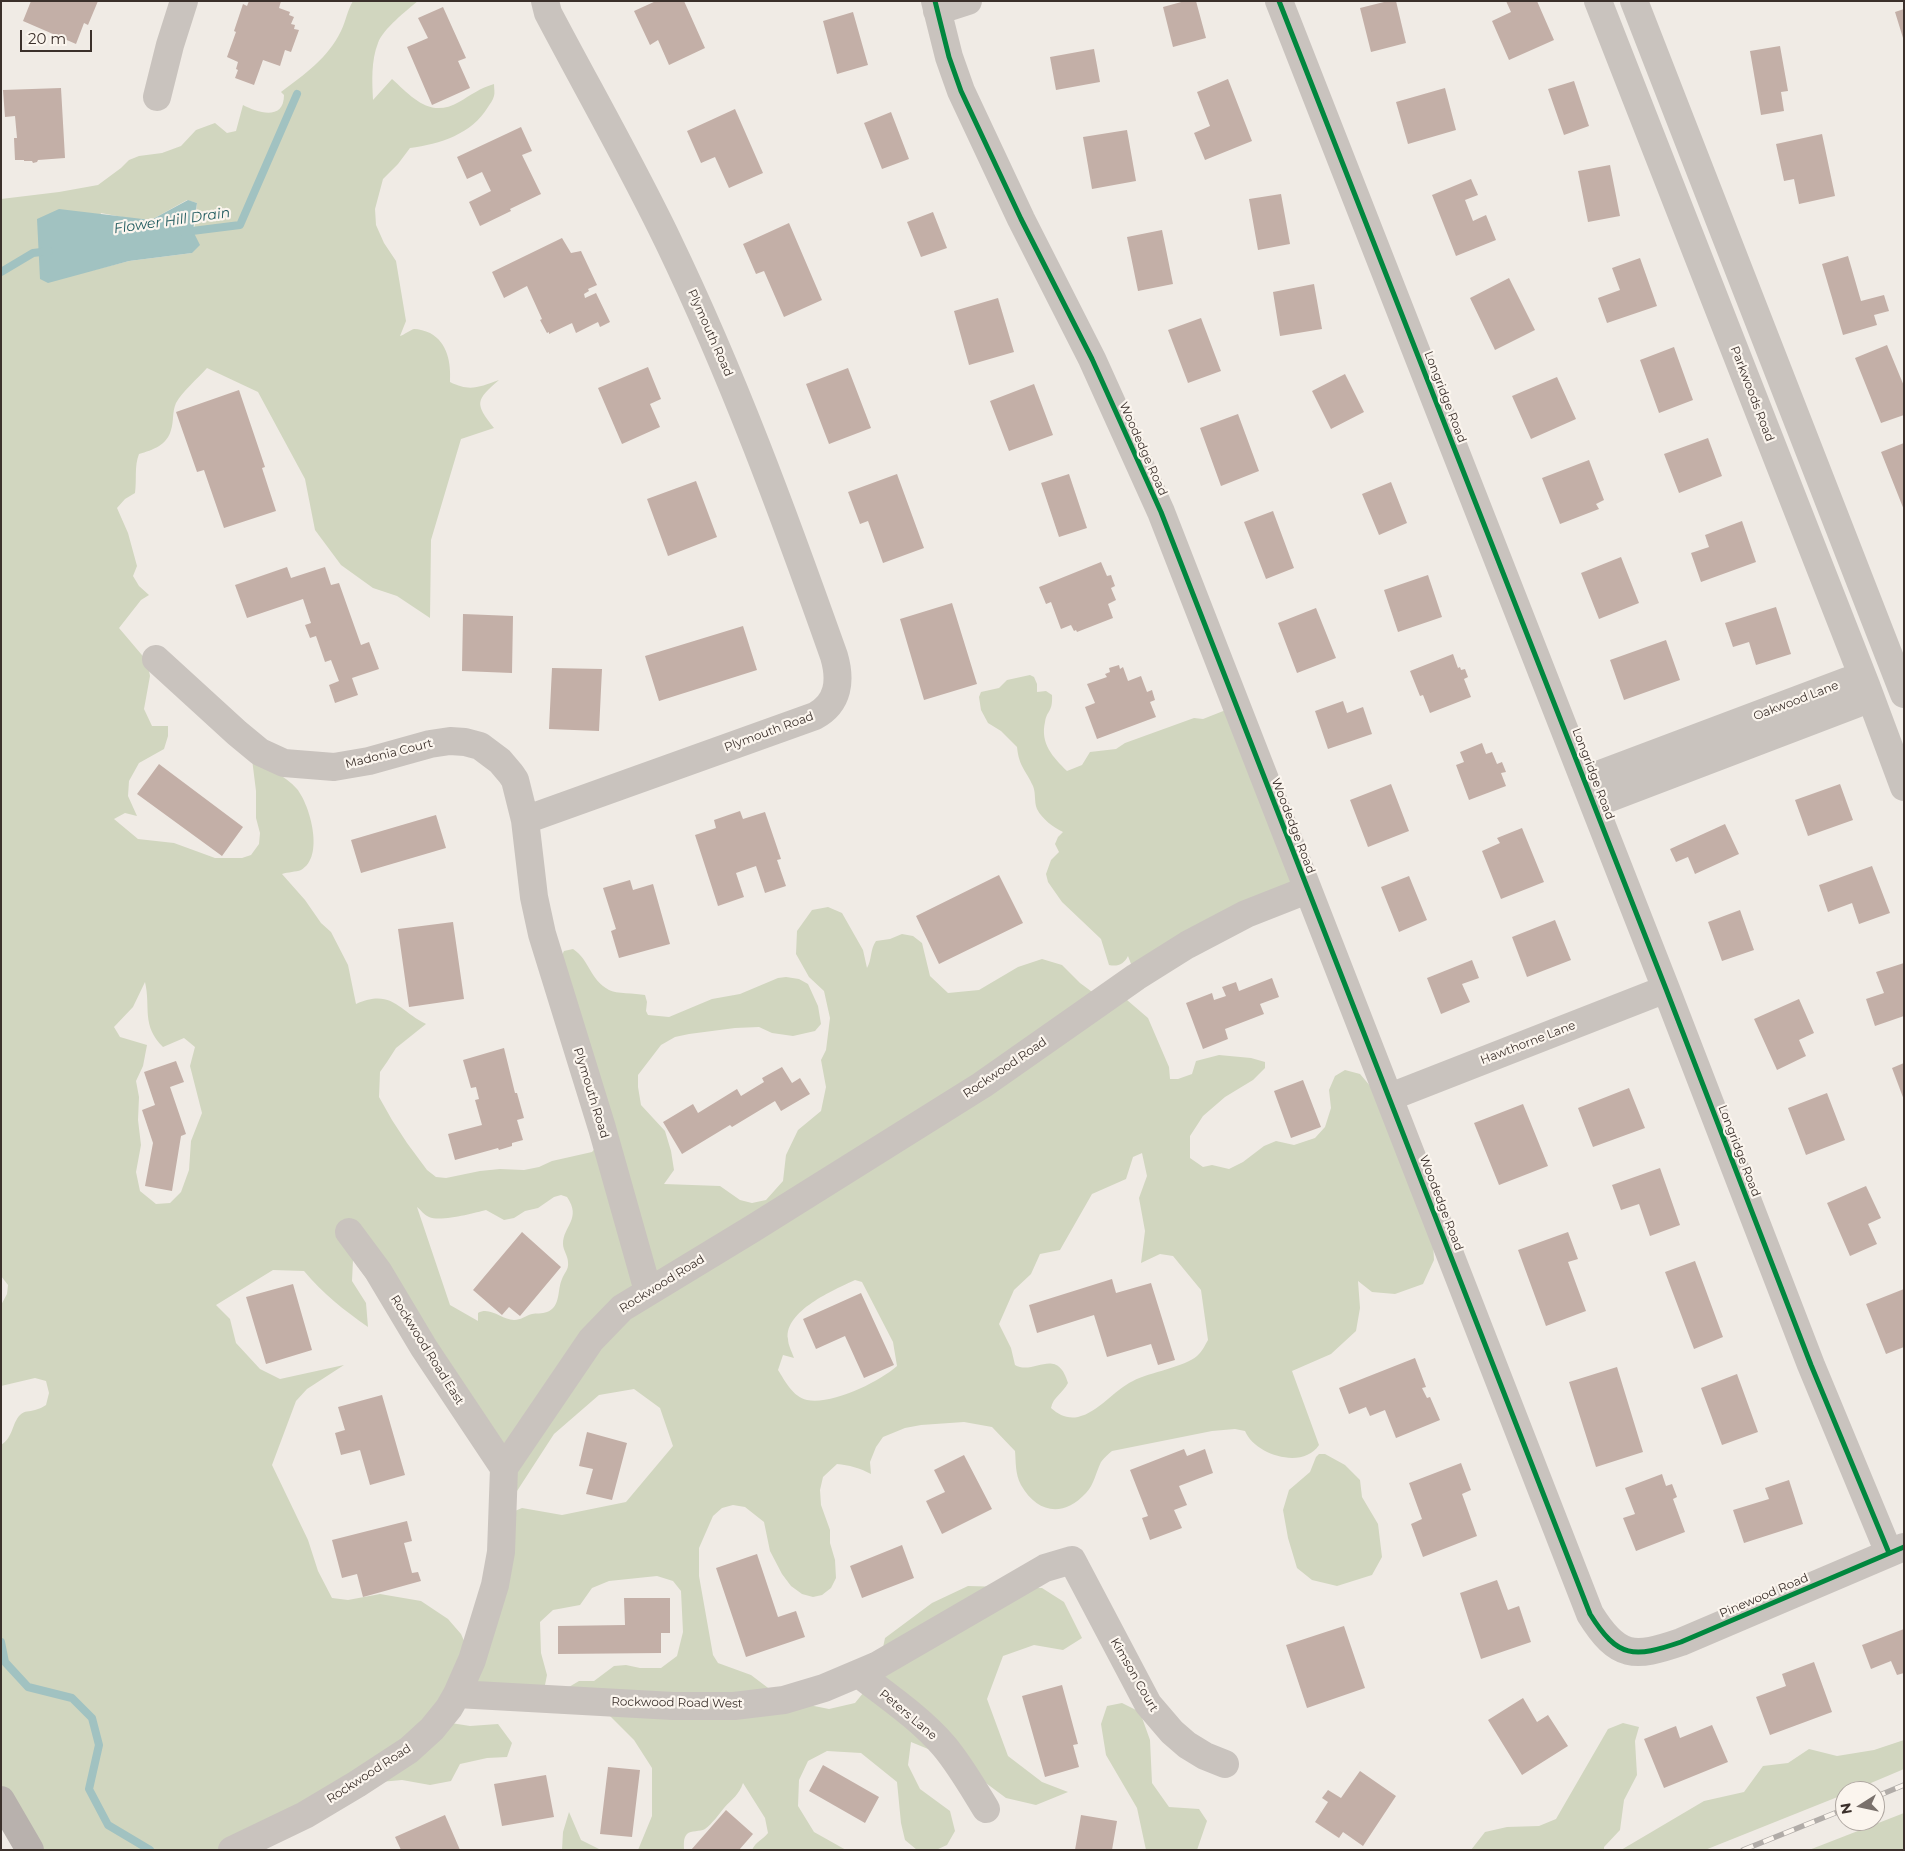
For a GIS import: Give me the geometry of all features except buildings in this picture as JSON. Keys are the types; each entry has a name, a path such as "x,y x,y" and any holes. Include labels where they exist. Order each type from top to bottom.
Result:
{"main road":[{"path":"1,1800 30,1850"}],"street":[{"path":"157,97 184,1"},
{"name":"Plymouth Road","path":"545,1 548,14 661,225 726,368 796,548 834,656 838,674 837,688 833,700 824,711 815,716 525,820 534,897 542,934 602,1128 648,1291"},
{"path":"936,6 968,1"},
{"name":"Longridge Road","path":"1279,1 1666,989 1811,1365 1896,1550"},
{"name":"Parkwoods Road","path":"1598,1 1904,786"},
{"path":"1634,1 1901,679 1866,685"},
{"name":"Woodedge Road","path":"936,6 949,57 961,91 1021,219 1092,359 1161,512 1590,1614 1610,1641 1620,1648 1631,1652"},
{"name":"Madonia Court","path":"156,659 260,752 284,763 334,767 369,761 439,742 465,742 480,746 500,761 515,780 525,820"},
{"name":"Oakwood Lane","path":"1589,792 1856,704 1866,685"},
{"name":"Rockwood Road","path":"232,1850 305,1815 409,1750 432,1729 457,1694 472,1660 495,1586 501,1552 504,1468 591,1340 622,1308 982,1085 1136,977 1187,945 1246,914 1307,890"},
{"name":"Hawthorne Lane","path":"1390,1097 1666,989"},
{"name":"Rockwood Road East","path":"349,1232 378,1271 424,1348 504,1468"},
{"name":"Pinewood Road","path":"1631,1652 1641,1653 1682,1642 1896,1550"},
{"name":"Rockwood Road West","path":"457,1694 673,1706 734,1706 784,1700 824,1688 876,1666 1045,1568 1072,1560"},
{"name":"Kimson Court","path":"1072,1560 1148,1704 1172,1732 1187,1745 1205,1756 1225,1764"},
{"name":"Peters Lane","path":"858,1674 925,1726 943,1744 986,1809"}],"green space":[{"path":"353,1 418,1 390,26 378,43 373,64 373,100 392,79 422,104 439,108 449,107 494,84 492,100 481,116 464,131 433,144 410,148 383,179 375,209 376,225 384,243 396,261 406,321 400,336 414,329 428,332 436,337 445,348 447,354 450,382 469,388 499,380 486,392 480,402 483,413 494,428 461,439 431,540 430,618 397,596 373,588 341,565 315,530 305,479 258,392 207,368 176,403 172,427 166,440 154,449 139,454 135,493 125,499 117,508 128,533 137,566 133,576 139,586 149,595 141,600 119,628 147,661 150,676 144,709 152,726 168,726 168,736 164,749 139,763 129,781 128,796 137,816 125,813 114,819 138,839 174,843 215,858 242,858 251,855 259,844 260,833 256,818 256,791 252,759 282,776 297,789 310,818 314,843 308,863 301,870 282,874 305,900 321,923 331,932 348,965 356,1004 368,1000 387,1000 426,1024 396,1048 380,1072 379,1097 407,1143 427,1170 436,1177 446,1178 480,1171 500,1169 524,1170 539,1167 552,1161 592,1152 598,1145 558,963 564,951 573,949 579,953 602,986 616,992 645,995 648,1015 669,1017 712,999 740,994 778,978 799,979 808,984 818,1006 821,1024 815,1031 793,1036 772,1033 759,1027 735,1028 675,1037 661,1045 638,1075 641,1105 665,1131 671,1151 674,1170 664,1184 720,1186 740,1200 752,1203 766,1200 783,1181 786,1155 798,1130 821,1111 826,1087 821,1060 826,1050 830,1018 824,991 809,977 796,954 797,931 812,910 828,907 842,913 863,950 867,968 876,941 890,939 902,934 913,936 922,943 930,976 948,993 979,990 1018,967 1042,959 1062,965 1080,983 1103,1000 1127,1000 1148,1018 1169,1067 1170,1079 1178,1079 1192,1074 1196,1061 1219,1055 1251,1058 1265,1062 1265,1068 1253,1080 1225,1097 1203,1116 1190,1136 1190,1158 1203,1167 1212,1165 1229,1169 1243,1162 1264,1146 1276,1141 1294,1145 1315,1138 1325,1127 1331,1108 1329,1090 1335,1076 1345,1070 1360,1074 1377,1094 1431,1204 1434,1260 1423,1284 1395,1294 1372,1292 1358,1281 1360,1308 1356,1331 1331,1354 1292,1371 1319,1445 1312,1453 1302,1457 1291,1458 1269,1453 1250,1440 1245,1431 1235,1429 1212,1431 1112,1451 1101,1462 1093,1482 1086,1493 1068,1506 1060,1509 1051,1509 1035,1502 1027,1494 1018,1477 1015,1451 992,1427 964,1422 905,1428 883,1437 876,1447 870,1462 871,1474 854,1467 837,1464 823,1477 820,1490 821,1505 830,1530 830,1543 835,1560 836,1578 831,1588 822,1595 813,1597 802,1594 791,1586 782,1574 770,1551 764,1522 745,1507 733,1505 722,1508 713,1516 699,1548 699,1576 713,1655 718,1663 751,1675 784,1700 829,1709 855,1703 877,1676 885,1638 932,1603 968,1586 1042,1588 1064,1602 1082,1638 1063,1650 1034,1645 1003,1656 987,1699 1008,1756 1042,1782 1068,1792 1036,1805 1006,1798 955,1760 911,1742 908,1765 920,1789 950,1811 955,1831 947,1845 936,1850 917,1850 905,1840 901,1823 897,1782 861,1753 827,1751 808,1761 799,1780 798,1806 814,1832 846,1850 752,1850 768,1833 765,1818 743,1783 737,1794 708,1827 687,1834 684,1840 684,1850 638,1850 652,1816 652,1768 634,1740 608,1714 569,1687 579,1681 594,1681 614,1666 626,1665 640,1668 661,1668 677,1656 683,1632 681,1591 673,1581 657,1576 609,1581 592,1588 580,1605 553,1610 540,1622 541,1653 547,1675 544,1690 470,1701 451,1723 470,1726 498,1724 512,1743 507,1757 487,1758 460,1764 451,1781 430,1785 402,1780 358,1784 244,1850 29,1850 1,1800 1,1445 10,1435 17,1418 24,1412 36,1410 46,1405 49,1393 46,1381 35,1378 1,1386 1,1305 7,1294 8,1285 1,1276 1,199 98,185 129,160 139,156 162,153 181,146 196,130 215,123 227,133 236,131 243,105 263,112 275,112 280,109 283,103 284,95 281,92 315,65 336,41","holes":["187,200 197,203 192,253 129,261 90,271 101,213 133,219 151,220","145,982 149,1024 156,1039 163,1047 184,1038 195,1047 190,1066 202,1113 191,1141 189,1170 181,1192 170,1203 156,1204 140,1191 136,1172 141,1145 138,1120 139,1097 136,1081 143,1066 147,1045 120,1037 114,1027 133,1007","1142,1153 1147,1176 1139,1198 1145,1231 1141,1263 1160,1254 1173,1256 1201,1290 1208,1340 1200,1353 1192,1360 1133,1381 1093,1411 1078,1417 1067,1417 1051,1408 1068,1383 1063,1372 1058,1366 1051,1364 1030,1367 1015,1365 1011,1348 999,1324 1014,1290 1031,1274 1040,1254 1060,1250 1092,1194 1126,1179 1133,1157","561,1195 567,1197 573,1211 563,1244 568,1267 560,1283 555,1306 547,1312 532,1314 514,1320 492,1312 482,1311 478,1313 478,1321 450,1305 417,1207 427,1216 434,1218 458,1216 486,1210 504,1220 538,1208 554,1197","353,1260 504,1468 517,1491 554,1434 599,1395 634,1389 660,1408 673,1446 626,1502 562,1515 522,1508 503,1516 472,1659 461,1634 448,1619 421,1601 380,1594 348,1600 332,1598 318,1571 308,1540 272,1465 296,1401 307,1389 344,1365 280,1379 260,1369 236,1343 230,1319 216,1305 273,1270 304,1271 334,1301 368,1327 366,1303 352,1281","855,1280 862,1282 893,1342 897,1366 879,1379 842,1396 817,1401 807,1400 794,1392 778,1370 783,1355 794,1358 788,1339 789,1329 794,1319 812,1303"]},
{"path":"1030,675 1034,677 1037,684 1037,692 1046,691 1052,695 1052,705 1045,722 1044,737 1049,750 1067,771 1082,765 1090,752 1116,749 1125,743 1194,718 1203,719 1236,706 1307,890 1136,977 1128,956 1120,964 1115,966 1109,965 1101,939 1062,902 1048,882 1046,874 1051,860 1059,852 1055,844 1063,832 1048,822 1037,809 1034,789 1021,764 1017,747 1001,731 988,723 981,710 979,697 981,692 999,688 1007,680"},
{"path":"1319,1454 1325,1454 1345,1465 1360,1480 1362,1497 1378,1524 1382,1557 1372,1575 1337,1586 1312,1580 1297,1568 1288,1538 1283,1510 1289,1490 1310,1472"},
{"path":"1122,1703 1140,1712 1150,1740 1152,1783 1169,1807 1199,1809 1207,1821 1197,1850 1146,1850 1137,1808 1106,1755 1101,1724 1107,1706"},
{"path":"1623,1723 1639,1727 1635,1741 1637,1775 1624,1800 1620,1830 1604,1847 1604,1850 1471,1850 1485,1832 1507,1827 1539,1826 1556,1819 1608,1729"},
{"path":"1904,1740 1904,1769 1876,1781 1835,1781 1835,1798 1705,1850 1621,1850 1704,1801 1744,1792 1763,1766 1788,1763 1809,1749 1837,1756 1874,1750"},
{"path":"569,1812 581,1840 601,1850 562,1850 563,1832"},
{"path":"1904,1813 1904,1850 1809,1850 1858,1831 1885,1831 1885,1820"}],"water":[{"path":"188,200 197,203 193,231 200,245 192,253 129,261 48,283 40,279 37,219 59,209 151,220"}],"waterway":[{"name":"Flower Hill Drain","path":"184,232 240,225 297,94"},
{"name":"Flower Hill Drain","path":"1,272 33,253 49,251"},
{"name":"Flower Hill Drain","path":"1,1642 5,1662 28,1687 72,1698 92,1718 99,1745 89,1789 108,1825 150,1850"}],"railway":[{"path":"1885,1793 1904,1785"},
{"path":"1743,1850 1835,1813"}],"cycle path":[{"path":"935,1 949,57 961,91 1021,219 1092,359 1161,512 1590,1614 1609,1640 1619,1647 1628,1651 1651,1651 1681,1642 1904,1547"},
{"path":"1279,1 1666,989 1811,1365 1889,1553"}]}
